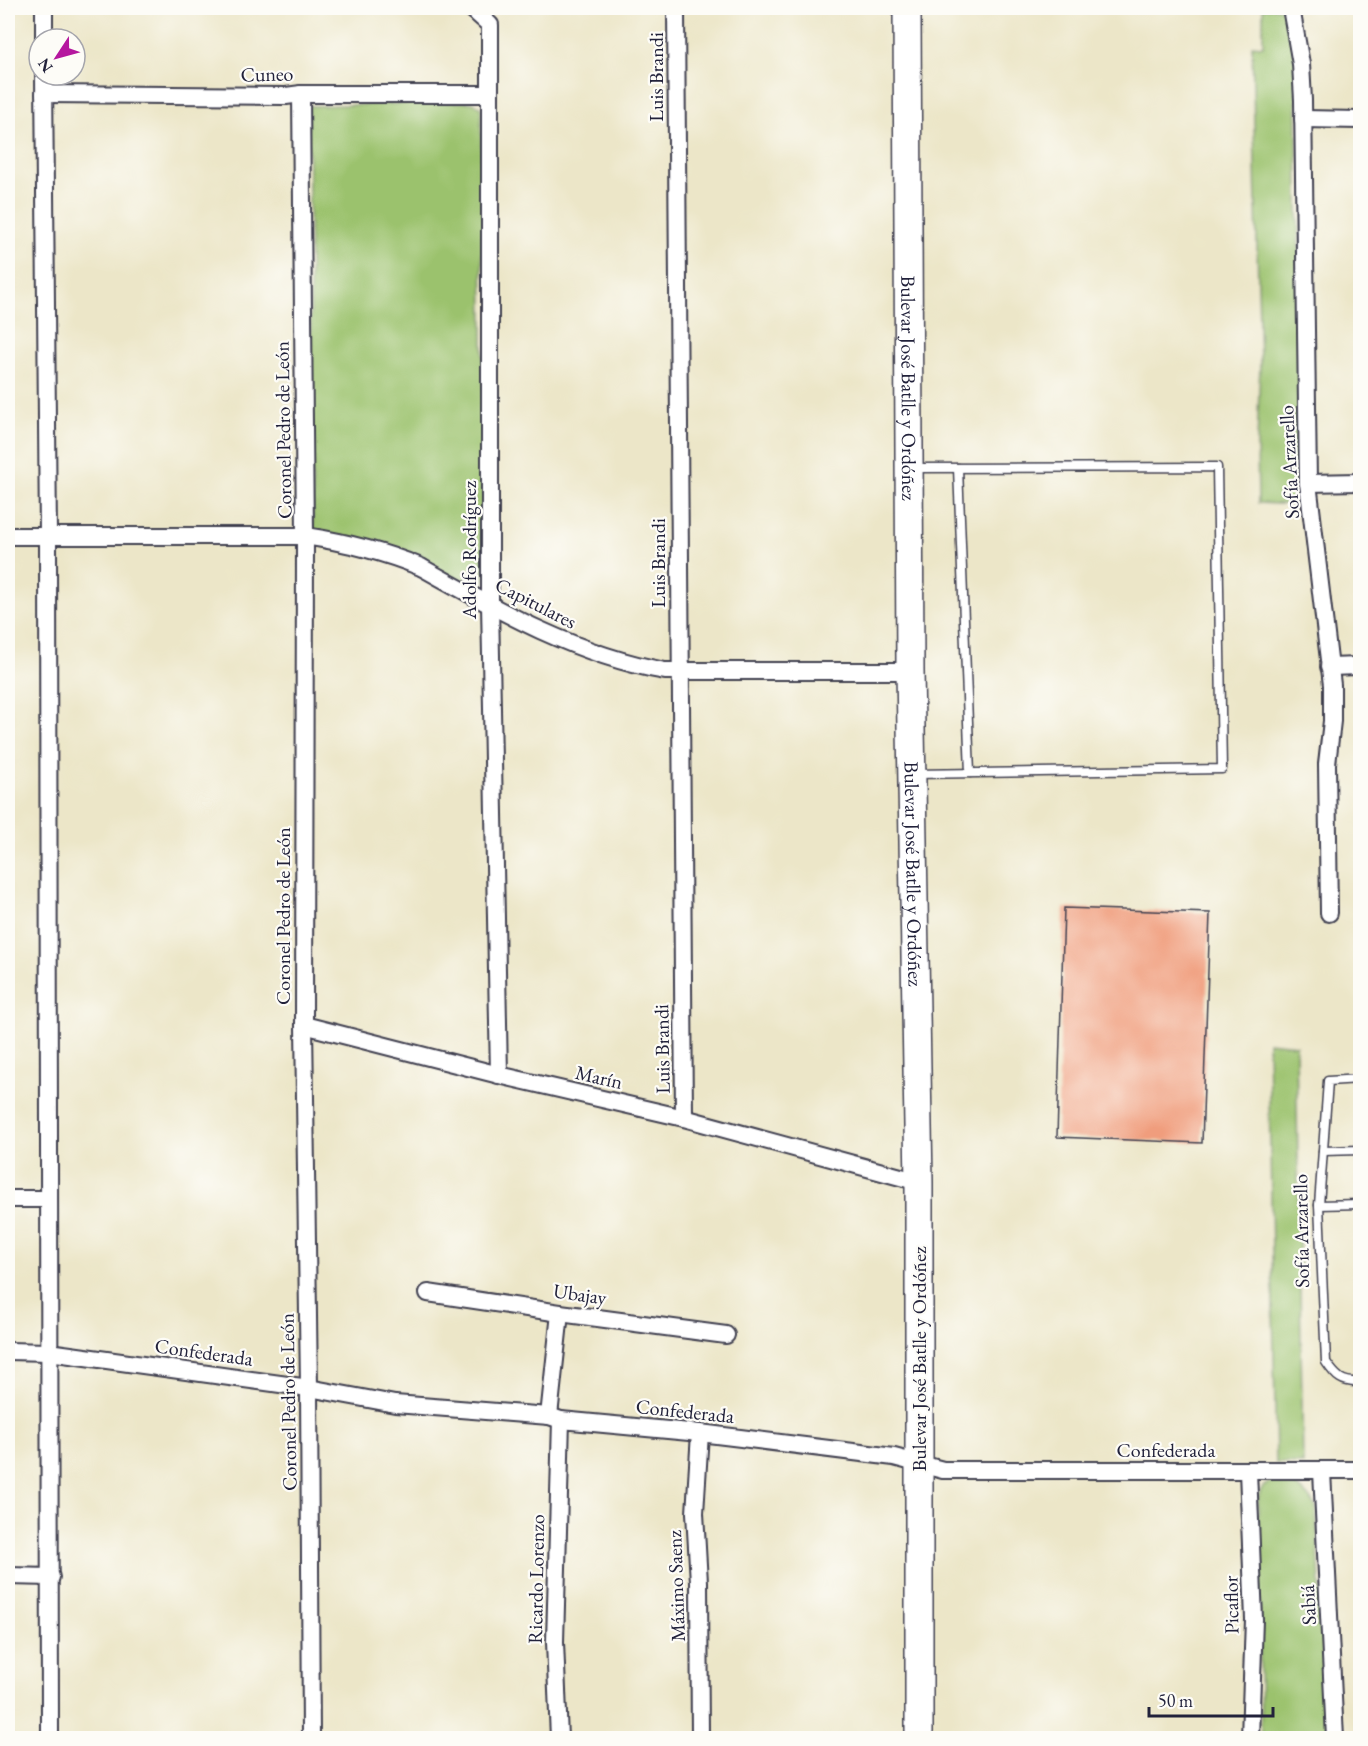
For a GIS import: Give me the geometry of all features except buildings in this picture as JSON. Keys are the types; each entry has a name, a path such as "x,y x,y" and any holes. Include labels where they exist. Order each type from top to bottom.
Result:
{"main road":[{"name":"Bulevar José Batlle y Ordóñez","path":"907,8 910,671 919,1182 919,1738"}],"street":[{"path":"44,8 44,27"},
{"path":"471,8 490,25"},
{"name":"Adolfo Rodríguez","path":"489,8 490,603 499,1075"},
{"name":"Luis Brandi","path":"676,8 684,1118"},
{"name":"Sofía Arzarello","path":"1291,8 1301,64 1303,119 1308,483 1332,686 1332,721 1327,764 1329,913"},
{"path":"44,87 48,536 50,1738"},
{"name":"Cuneo","path":"44,94 286,96 301,94 490,94"},
{"name":"Coronel Pedro de León","path":"301,94 305,536 304,1025 311,1738"},
{"path":"1303,119 1360,120"},
{"path":"1308,483 1360,482"},
{"name":"Capitulares","path":"8,536 305,536 340,542 405,560 557,639 633,666 665,671 910,671"},
{"path":"1329,667 1360,666"},
{"name":"Marín","path":"304,1025 499,1075 684,1118 919,1182"},
{"path":"8,1199 48,1200"},
{"name":"Ubajay","path":"428,1293 726,1335"},
{"name":"Ricardo Lorenzo","path":"559,1738 555,1642 555,1418 560,1313"},
{"name":"Confederada","path":"8,1351 49,1352 309,1388 395,1404 700,1433 894,1457 943,1470 1360,1470"},
{"name":"Máximo Saenz","path":"700,1433 695,1513 699,1582 700,1738"},
{"name":"Picaflor","path":"1248,1471 1254,1619 1250,1738"},
{"name":"Sabiá","path":"1322,1471 1335,1738"},
{"path":"8,1576 51,1577"}],"lane":[{"path":"909,468 1217,467 1222,769 912,774"},
{"path":"958,468 970,773"},
{"name":"Sofía Arzarello","path":"1360,1079 1328,1080 1318,1205 1326,1362 1336,1378 1349,1383 1360,1382"},
{"path":"1323,1151 1360,1150"},
{"path":"1318,1205 1360,1204"}],"green space":[{"path":"1263,8 1286,8 1296,51 1300,505 1258,503 1257,443 1260,364 1252,45 1263,46"},
{"path":"475,103 481,108 485,561 483,586 478,590 313,530 308,106"},
{"path":"1268,1042 1296,1045 1303,1464 1276,1463"},
{"path":"1275,1481 1289,1483 1299,1488 1316,1507 1328,1738 1261,1738 1258,1499 1263,1487"}]}
